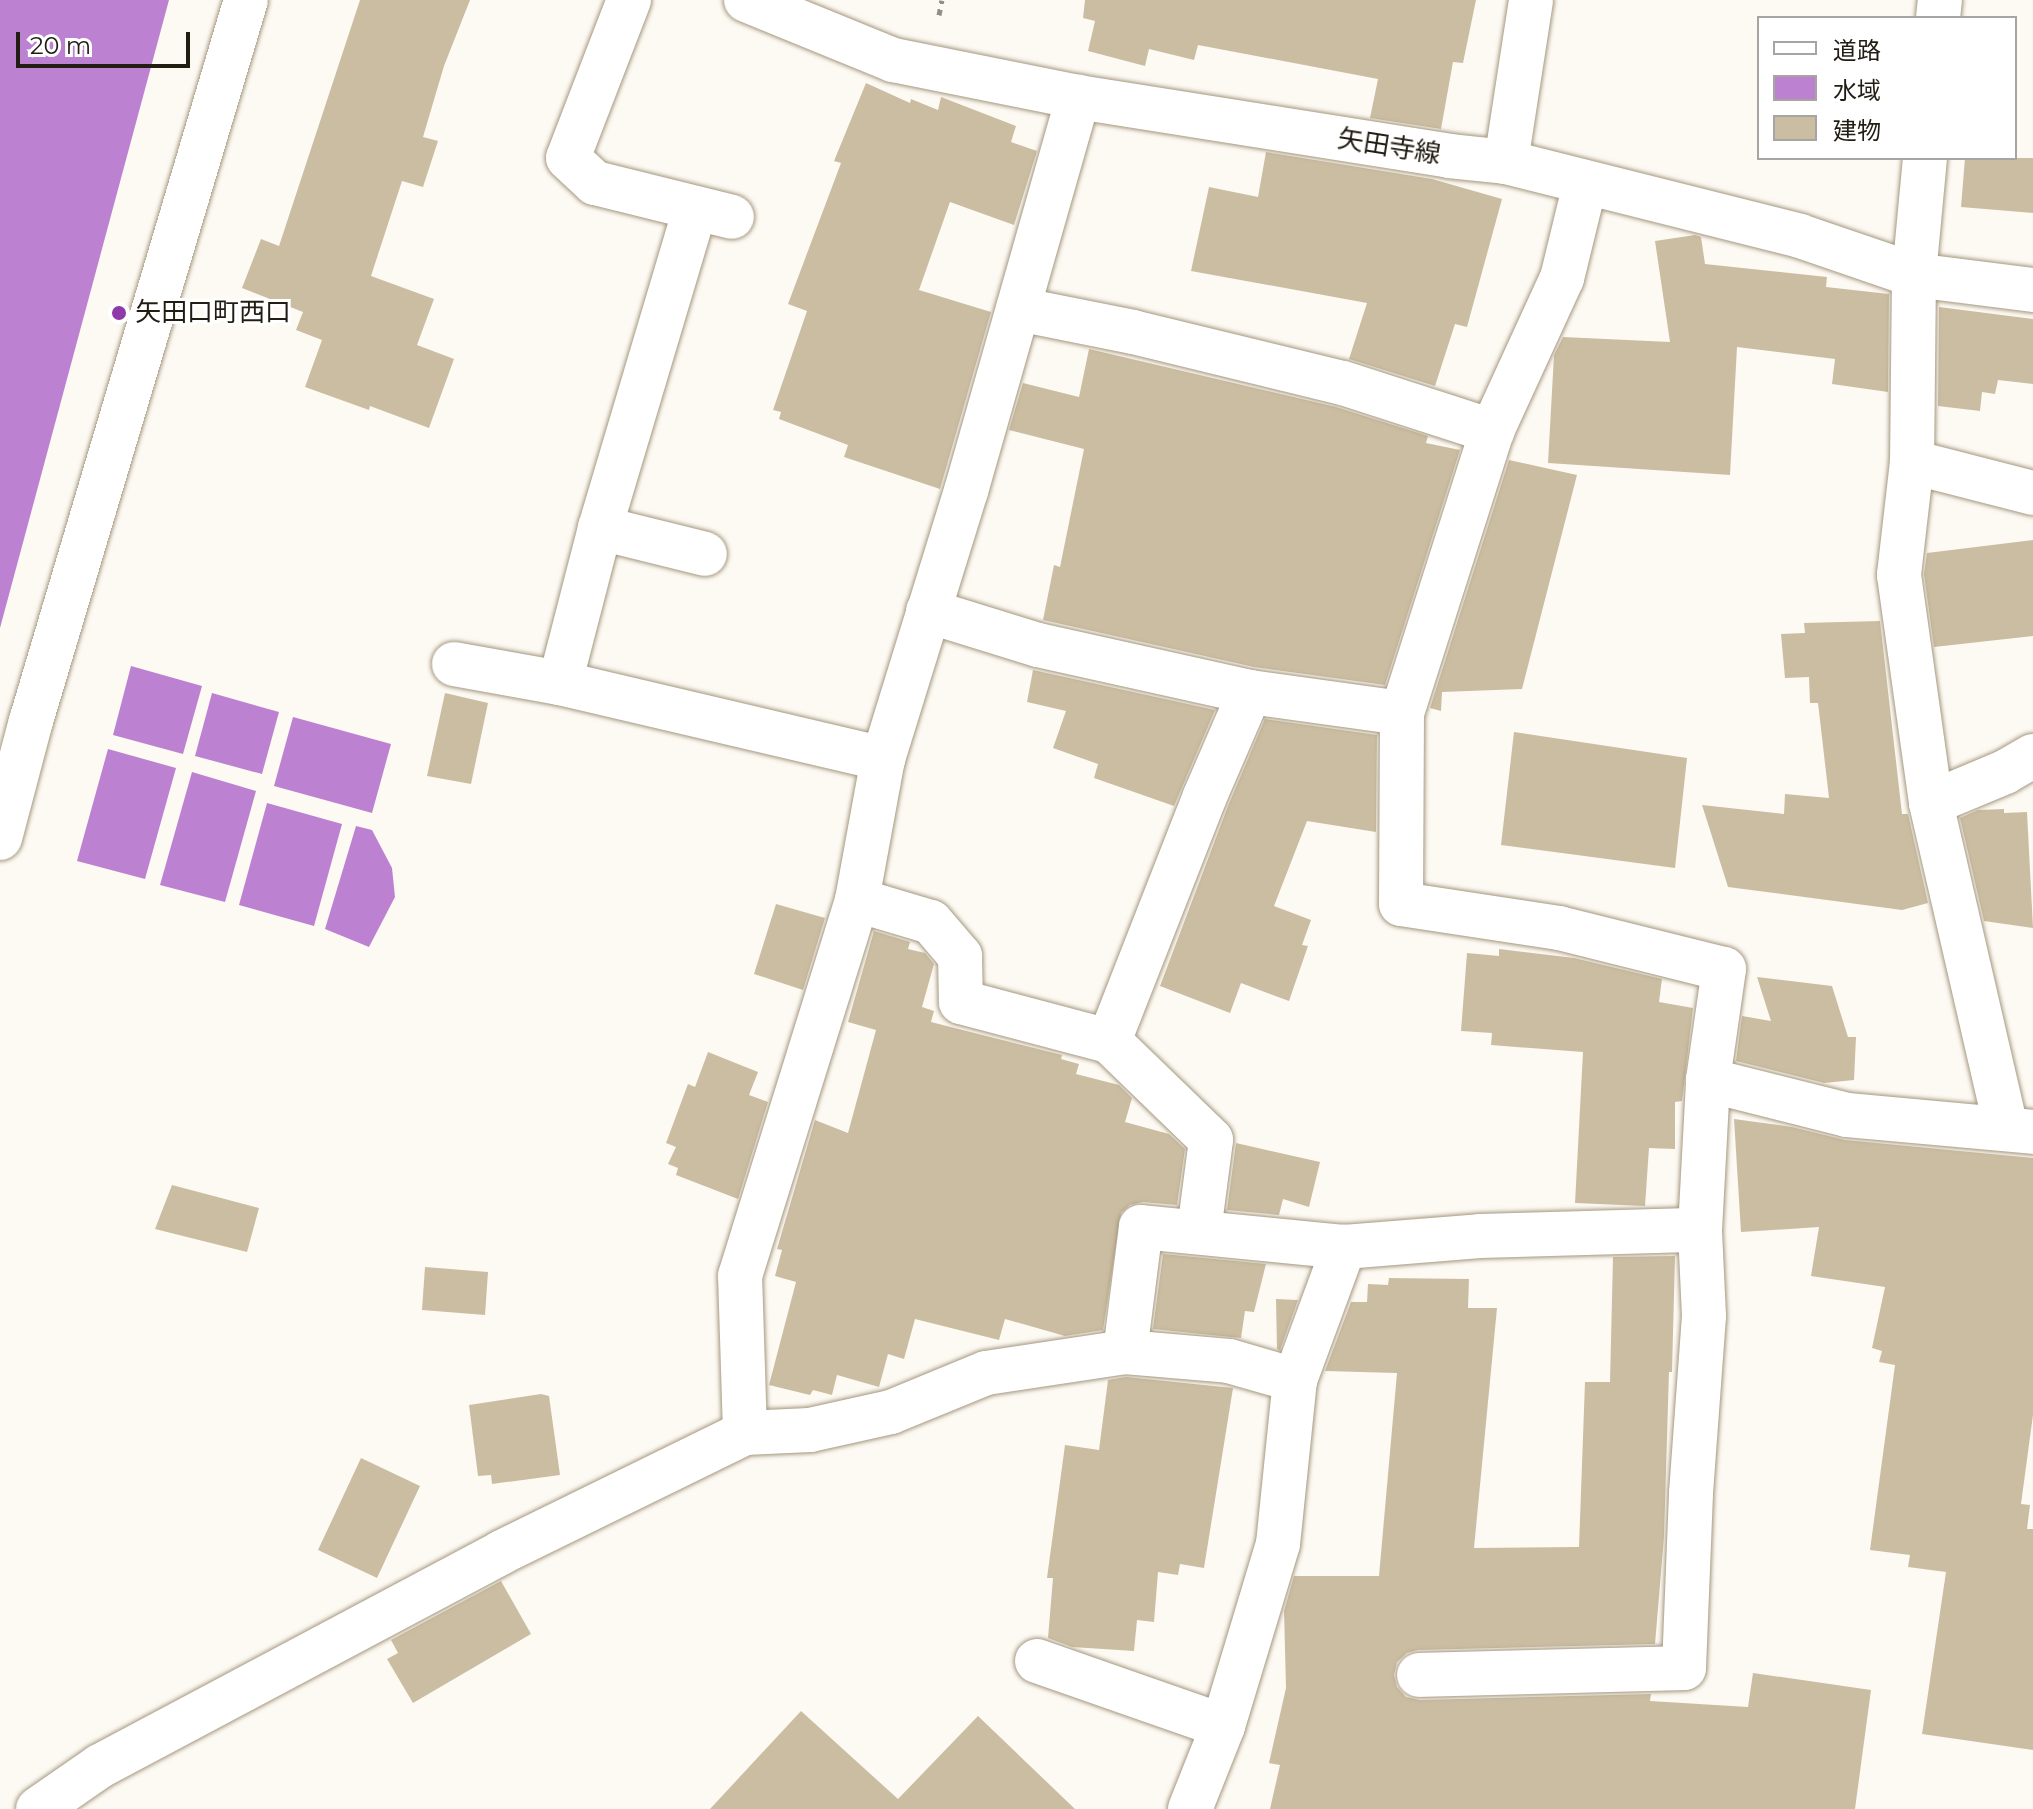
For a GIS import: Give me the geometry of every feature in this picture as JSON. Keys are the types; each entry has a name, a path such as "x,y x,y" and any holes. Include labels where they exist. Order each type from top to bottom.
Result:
{"street":[{"path":"0,838 31,721 246,0"},
{"path":"560,683 600,528 714,213 595,183 568,158 629,0"},
{"name":"矢田寺線","path":"746,0 893,60 1078,97 1449,156 1506,162 1800,236 1914,275 2033,290"},
{"path":"1506,162 1531,0"},
{"path":"745,1433 740,1276 857,900 883,759 1078,97"},
{"path":"1708,1080 1847,1115 2020,1130 1931,803 1899,575 1912,462 1914,275 1925,160"},
{"path":"1419,1675 1684,1668 1691,1493 1704,1316 1700,1230 1708,1080 1724,969 1559,928 1401,904 1402,713 1492,431 1562,278 1585,184"},
{"path":"1018,309 1133,332 1343,383 1492,431"},
{"path":"1912,462 2033,493"},
{"path":"600,528 705,554"},
{"path":"928,611 1038,645 1250,692 1402,713"},
{"path":"454,664 560,683 883,759"},
{"path":"1109,1041 1205,796 1250,692"},
{"path":"1931,803 2005,772 2033,756"},
{"path":"857,900 931,922 960,956 961,1002 1109,1041 1211,1140 1199,1231"},
{"path":"1125,1352 1141,1227 1344,1247 1480,1236 1700,1230"},
{"path":"1190,1809 1223,1726 1278,1544 1295,1380 1344,1247"},
{"path":"38,1809 100,1766 502,1552 745,1433 810,1430 891,1412 986,1373 1125,1352 1229,1361 1295,1380"},
{"path":"1037,1661 1223,1726"}],"water":[{"path":"0,0 169,0 0,628"},
{"path":"131,666 202,686 183,754 113,735"},
{"path":"212,693 279,712 262,774 195,756"},
{"path":"293,717 391,744 372,813 274,786"},
{"path":"108,749 176,768 145,879 77,861"},
{"path":"192,772 256,791 225,902 160,885"},
{"path":"267,803 342,824 314,926 239,905"},
{"path":"356,826 372,830 392,868 395,897 369,947 325,929"}],"building":[{"path":"360,0 470,0 444,66 423,137 438,141 423,187 402,181 371,276 434,299 417,345 454,359 429,428 305,387 322,340 296,330 303,312 242,288 261,239 279,246"},
{"path":"1085,0 1476,0 1463,63 1453,62 1441,129 1370,118 1378,79 1198,45 1194,60 1149,49 1145,66 1088,51 1095,21 1083,18"},
{"path":"866,83 910,103 911,99 938,110 941,97 1016,126 1011,142 1037,151 1014,225 950,202 919,290 991,312 940,489 844,457 848,445 779,419 781,412 773,410 807,311 788,304 841,163 834,161"},
{"path":"1266,152 1432,179 1502,199 1467,327 1455,324 1435,386 1349,359 1367,303 1191,271 1209,187 1258,197"},
{"path":"2033,158 2033,213 1961,207 1965,160"},
{"path":"1695,235 1701,237 1705,264 1827,277 1826,287 1889,294 1888,392 1832,384 1835,359 1737,347 1730,475 1548,463 1554,355 1563,337 1670,342 1655,241"},
{"path":"1939,307 2033,319 2033,384 1998,380 1995,394 1982,392 1980,411 1938,406"},
{"path":"1089,349 1336,407 1428,436 1426,443 1460,450 1385,685 1254,667 1043,620 1054,565 1060,567 1084,449 1009,430 1023,383 1079,397"},
{"path":"1509,460 1577,475 1522,689 1442,692 1441,711 1430,708"},
{"path":"2033,540 2033,636 1934,647 1924,574 1927,553"},
{"path":"1880,621 1902,814 1908,814 1928,903 1902,910 1728,887 1702,805 1784,814 1785,794 1829,798 1818,703 1810,703 1809,677 1785,678 1781,634 1805,633 1804,623"},
{"path":"1033,670 1215,710 1174,806 1094,778 1098,764 1053,748 1066,711 1027,702"},
{"path":"445,693 488,703 471,784 427,776"},
{"path":"1265,719 1377,735 1376,832 1307,821 1274,906 1311,920 1302,945 1308,946 1289,1001 1241,983 1230,1013 1160,986 1228,806"},
{"path":"1514,732 1687,758 1675,868 1501,845"},
{"path":"2004,809 2004,813 2027,812 2033,928 1984,921 1960,818 1978,810"},
{"path":"776,904 825,918 803,990 754,974"},
{"path":"874,931 910,942 908,949 925,953 934,964 922,1007 934,1011 931,1022 1062,1055 1061,1059 1079,1064 1076,1074 1119,1085 1132,1098 1125,1122 1169,1134 1185,1149 1177,1205 1143,1202 1130,1205 1121,1213 1103,1330 1065,1336 1005,1319 999,1340 915,1319 904,1359 888,1354 879,1387 837,1375 832,1395 813,1390 810,1395 769,1385 796,1282 775,1276 782,1250 777,1249 815,1120 848,1133 876,1030 848,1022"},
{"path":"1499,949 1574,958 1662,979 1659,1002 1693,1008 1682,1101 1675,1102 1675,1149 1649,1148 1645,1206 1575,1203 1583,1052 1491,1045 1492,1033 1461,1031 1467,953 1499,956"},
{"path":"1757,977 1832,986 1848,1037 1856,1037 1854,1080 1824,1083 1736,1061 1742,1016 1771,1021"},
{"path":"708,1052 758,1072 749,1095 768,1102 738,1199 676,1175 678,1168 668,1164 676,1147 666,1143 688,1084 695,1087"},
{"path":"1734,1119 1792,1127 1845,1140 2033,1158 2033,1415 2021,1504 2030,1505 2027,1529 2033,1529 2033,1750 1922,1734 1946,1572 1908,1567 1910,1555 1870,1550 1895,1365 1879,1362 1882,1351 1872,1348 1885,1287 1811,1276 1819,1227 1741,1232"},
{"path":"1236,1143 1320,1162 1309,1207 1283,1199 1279,1215 1227,1210"},
{"path":"172,1185 259,1208 247,1252 155,1229"},
{"path":"1163,1254 1266,1264 1254,1312 1245,1311 1241,1338 1153,1329"},
{"path":"1675,1256 1664,1537 1655,1644 1418,1650 1407,1653 1397,1662 1394,1675 1397,1687 1406,1697 1420,1700 1651,1694 1650,1701 1748,1707 1753,1673 1871,1690 1855,1809 1270,1809 1280,1765 1269,1763 1286,1688 1284,1611 1294,1576 1379,1576 1397,1373 1325,1371 1351,1302 1367,1302 1368,1284 1388,1285 1389,1278 1469,1279 1468,1308 1497,1308 1474,1548 1579,1547 1585,1382 1610,1382 1613,1257"},
{"path":"425,1267 488,1272 485,1315 422,1310"},
{"path":"1276,1299 1298,1300 1280,1350 1277,1349"},
{"path":"1126,1377 1233,1388 1204,1568 1180,1564 1178,1575 1158,1572 1154,1622 1137,1620 1134,1651 1072,1647 1048,1638 1053,1578 1047,1578 1065,1445 1099,1450 1108,1380"},
{"path":"541,1394 549,1396 560,1475 492,1484 491,1475 478,1476 469,1405"},
{"path":"361,1458 420,1486 377,1578 318,1550"},
{"path":"501,1581 531,1634 413,1703 387,1659 398,1653 391,1640"},
{"path":"801,1711 898,1799 978,1716 1075,1809 710,1809"}],"place":[{"name":"矢田口町西口","path":"119,313"}]}
